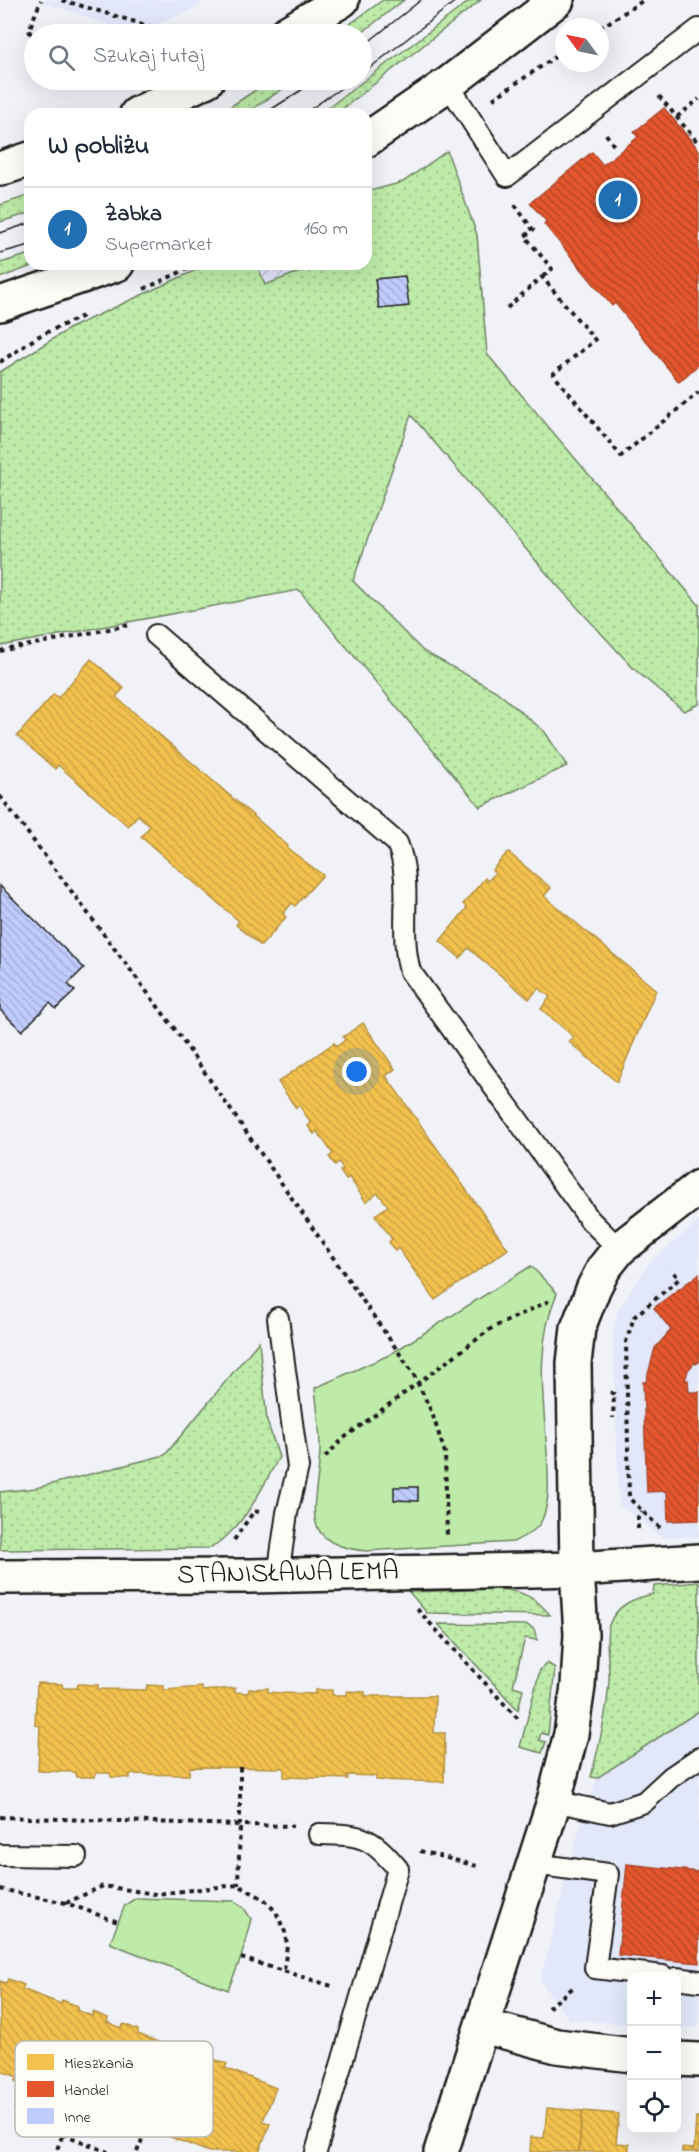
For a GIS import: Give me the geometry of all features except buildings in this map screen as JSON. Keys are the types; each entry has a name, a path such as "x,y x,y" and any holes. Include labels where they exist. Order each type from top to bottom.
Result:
{"street":[{"path":"302,24 342,0"},
{"path":"372,136 448,84 557,0"},
{"path":"149,108 186,90"},
{"path":"0,169 24,161"},
{"path":"0,304 99,270"},
{"path":"441,2152 554,1801 571,1734 578,1686 581,1634 577,1569 574,1363 579,1328 594,1287 604,1268 619,1249 699,1187"},
{"name":"STANISŁAWA LEMA","path":"0,1577 278,1575 577,1569 699,1561"},
{"path":"483,2026 558,2046 627,2054"},
{"path":"681,2059 699,2060"}],"lane":[{"path":"448,84 507,176 699,29"},
{"path":"156,635 397,843 404,861 405,953 411,971 590,1220 619,1249"},
{"path":"278,1318 298,1467 287,1513 278,1575"},
{"path":"554,1801 610,1813 644,1802 671,1777 699,1758"},
{"path":"316,2152 398,1869 382,1850 359,1835 319,1834"},
{"path":"0,1855 76,1856"},
{"path":"534,1864 608,1874 595,1968 627,1972"},
{"path":"681,1979 699,1981"}],"path":[{"path":"31,24 41,0"},
{"path":"62,0 142,24"},
{"path":"609,22 644,0"},
{"path":"655,91 699,144"},
{"path":"677,117 699,99"},
{"path":"607,136 614,146"},
{"path":"507,308 552,269 525,236 533,230 514,205 521,200"},
{"path":"542,278 595,340 553,374 621,456 699,392"},
{"path":"0,651 133,625 147,634 156,635"},
{"path":"0,796 174,1028 398,1349 432,1413 445,1454 447,1540"},
{"path":"669,1529 661,1530 629,1498 626,1342 634,1317 679,1279 671,1269"},
{"path":"322,1465 326,1456 344,1438 492,1328 553,1299"},
{"path":"638,1522 642,1511"},
{"path":"402,1572 402,1592 520,1721"},
{"path":"0,1817 240,1825 238,1885"},
{"path":"66,1903 103,1886 155,1894 238,1885 264,1899 276,1912 286,1939 284,1971"},
{"path":"0,1889 66,1903 118,1922"},
{"path":"241,1958 337,1988"},
{"path":"56,2152 62,2137"},
{"path":"70,2137 108,2152"},
{"path":"137,2152 143,2137"}],"shaded area":[{"path":"37,0 202,0 198,7 158,24 106,24"},
{"path":"259,270 304,270 265,285"},
{"path":"699,1221 699,1536 663,1538 619,1505 613,1333 618,1310 649,1263"},
{"path":"699,1711 699,2028 681,2027 681,1972 627,1972 627,2024 569,2020 540,1981 577,1837 597,1778"}],"green space":[{"path":"383,0 404,0 372,25 350,24"},
{"path":"471,0 481,0 372,86 372,75"},
{"path":"256,90 281,90 253,108 228,108"},
{"path":"352,90 367,90 344,108 328,108"},
{"path":"447,151 477,235 487,354 699,605 699,704 684,711 634,669 555,583 411,415 353,581 423,651 496,691 545,732 567,766 480,807 299,590 0,646 0,372 72,327 196,270 259,270 265,285 304,270 372,270 372,190 403,182"},
{"path":"24,197 24,215 0,222 0,205"},
{"path":"24,256 24,269 0,278 0,263"},
{"path":"531,1266 557,1293 550,1313 543,1352 548,1487 547,1504 540,1524 513,1542 366,1551 343,1547 327,1540 319,1530 315,1517 320,1449 315,1388 389,1355"},
{"path":"259,1341 267,1421 279,1457 242,1520 222,1540 210,1548 0,1550 0,1492 36,1488 165,1455"},
{"path":"699,1582 699,1711 597,1778 591,1777 608,1693 607,1638 612,1618 626,1604 653,1594 654,1586"},
{"path":"497,1589 527,1596 539,1603 550,1615 427,1613 409,1592"},
{"path":"438,1624 527,1625 534,1629 537,1640 525,1638 513,1686 523,1689 518,1710"},
{"path":"547,1663 555,1668 548,1735 541,1733 539,1740 546,1742 542,1753 520,1747 540,1670"},
{"path":"136,1898 234,1901 244,1908 251,1919 241,1958 228,1990 110,1943 125,1905"}],"tram line":[{"path":"372,39 421,0"},
{"path":"372,66 457,0"},
{"path":"273,108 301,90"},
{"path":"312,108 338,90"},
{"path":"0,233 24,225"},
{"path":"0,253 24,247"}],"place":[{"name":"Żabka","path":"618,200"}]}
